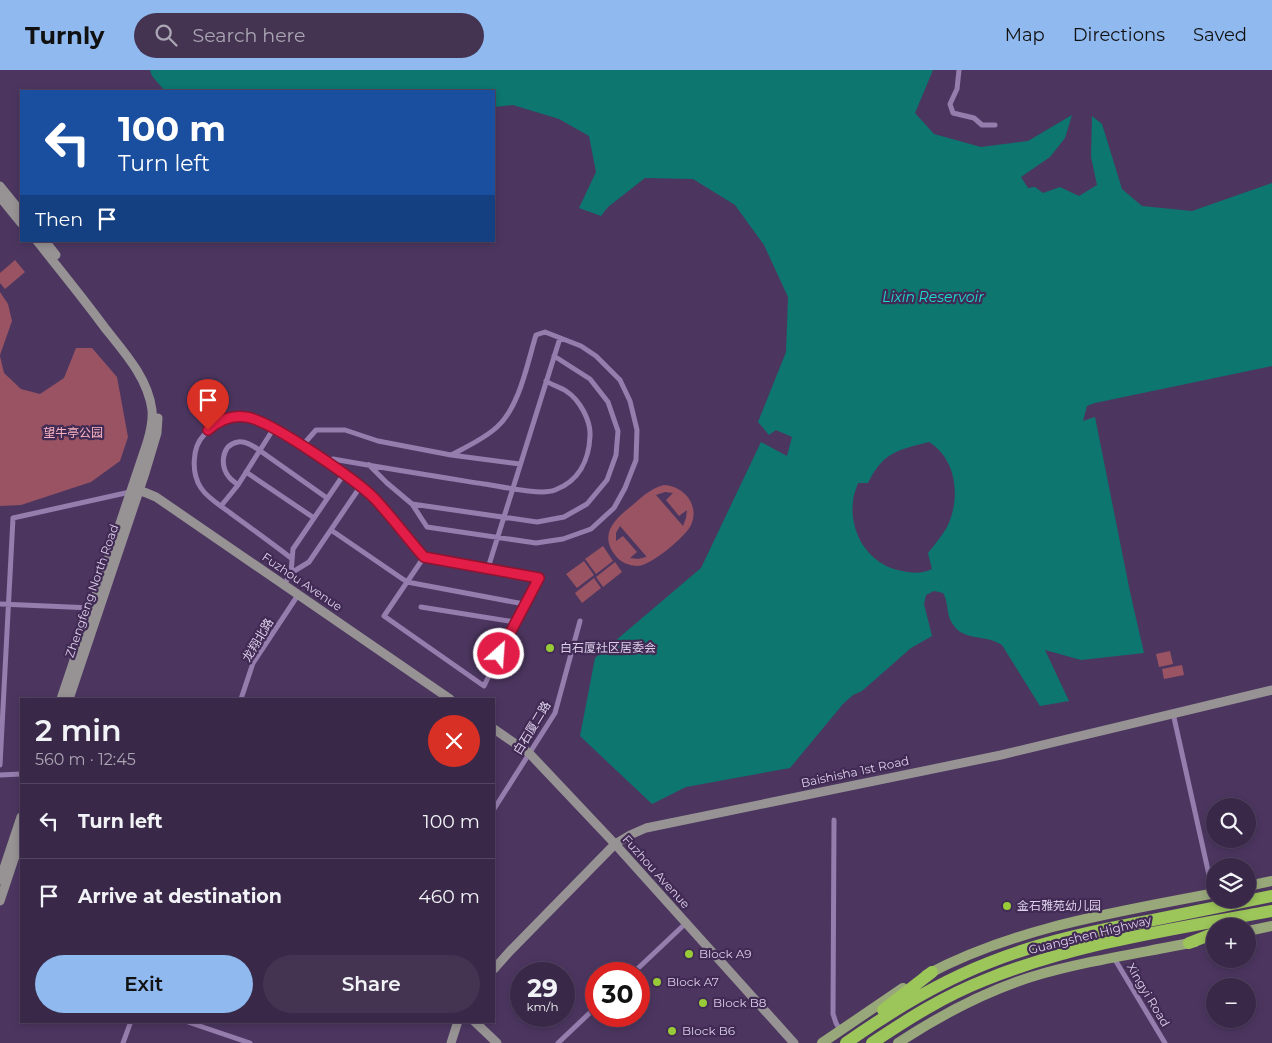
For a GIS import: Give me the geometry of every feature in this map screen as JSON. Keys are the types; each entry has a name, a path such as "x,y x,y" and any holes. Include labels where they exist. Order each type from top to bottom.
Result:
{"highway":[{"name":"Guangshen Highway","path":"845,1043 906,1004 937,987 1011,954 1100,930 1272,896"},
{"path":"1253,918 1269,912"},
{"name":"Guangshen Highway","path":"872,1043 920,1012 963,990 991,977 1052,956 1150,934 1269,912"},
{"path":"1189,943 1206,936"},
{"path":"845,1043 932,972"}],"main road":[{"path":"1256,884 1272,881"},
{"path":"825,1041 882,1001 932,972 1001,942 1096,916 1206,895"},
{"path":"1256,929 1272,926"},
{"path":"898,1043 936,1020 1005,986 1064,968 1206,940"}],"street":[{"path":"959,70 957,89 950,104 953,113 974,118 982,125 995,125"},
{"path":"0,186 20,211"},
{"path":"0,197 20,222"},
{"path":"38,242 80,294 130,361 150,399 152,410 150,432 135,492"},
{"path":"46,242 85,290 136,359 153,391 157,410 157,433 135,492"},
{"path":"369,465 412,504 428,527 536,543 563,539 592,529 614,508 626,488 636,460 637,430 630,401 620,380 596,356 581,346 545,332 536,335 514,404 498,427 477,441 451,454"},
{"path":"488,568 560,338"},
{"path":"412,504 537,522 564,517 587,504 607,480 616,455 618,432 608,402 590,378 554,356"},
{"path":"330,465 333,460 513,488 544,492 556,490 572,480 583,468 590,451 591,431 583,409 568,392 546,381"},
{"path":"291,558 221,506 201,487 194,455 200,438 216,423 232,416 248,417 274,428 302,446 344,474 374,498 424,557 539,578 524,604 484,686 384,616 424,557"},
{"path":"221,506 238,485 274,428"},
{"path":"302,446 316,430 344,430 378,441 520,464"},
{"path":"238,485 228,477 223,466 223,457 232,444 239,442 259,450 328,498"},
{"path":"246,472 314,518"},
{"path":"291,573 293,549 344,474"},
{"path":"284,585 291,573 309,562 360,487"},
{"path":"0,765 13,518 135,492"},
{"name":"Fuzhou Avenue","path":"135,492 156,497 449,698"},
{"name":"Zhengfeng North Road","path":"61,698 135,492"},
{"name":"Zhengfeng North Road","path":"69,698 135,492"},
{"path":"331,530 407,582 524,604"},
{"name":"龙翔北路","path":"241,698 253,663 298,595"},
{"path":"0,604 92,608"},
{"path":"421,607 515,622"},
{"name":"白石厦二路","path":"495,807 555,713 580,621"},
{"name":"Baishisha 1st Road","path":"495,968 510,950 615,844 646,828 1001,755 1272,690"},
{"path":"1173,713 1206,858"},
{"name":"Fuzhou Avenue","path":"495,730 529,753 615,844 792,1042"},
{"path":"0,774 20,774"},
{"path":"834,820 833,1014 840,1030"},
{"path":"0,901 20,821"},
{"path":"0,880 11,854 20,840"},
{"path":"645,962 686,923"},
{"name":"Xingyi Road","path":"1114,958 1165,1043"},
{"path":"558,1043 585,1017"},
{"path":"124,1043 130,1023"},
{"path":"191,1023 250,1043"},
{"path":"451,1043 457,1023"},
{"path":"476,1023 497,1043"},
{"path":"818,1043 825,1041"}],"green space":[{"path":"15,260 25,272 5,289 0,283 0,273"},
{"path":"0,292 8,304 12,321 0,355"},
{"name":"望牛亭公园","path":"76,348 92,348 117,377 128,437 120,461 91,482 21,505 0,506 0,356 4,373 21,389 40,394 64,378"},
{"path":"660,486 671,486 678,489 688,498 693,510 691,525 676,543 651,561 638,566 619,560 610,547 608,539 612,525 645,495","holes":["665,492 673,493 666,500 679,516 687,510 683,526 656,495","620,526 646,556 646,557 630,558 637,552 623,536 616,541 616,533"]},
{"path":"603,546 613,561 596,574 585,559"},
{"path":"584,561 594,575 577,588 566,574"},
{"path":"615,562 622,572 603,587 596,577"},
{"path":"594,578 601,588 582,603 575,593"},
{"path":"1170,651 1173,664 1159,667 1156,654"},
{"path":"1182,665 1184,675 1164,679 1162,669"}],"water":[{"name":"Lixin Reservoir","path":"150,70 933,70 915,113 934,134 981,147 1028,141 1072,115 1065,138 1050,157 1021,177 1028,188 1035,187 1043,193 1060,187 1079,196 1097,185 1091,157 1092,116 1102,124 1122,189 1142,206 1192,211 1272,183 1272,366 1087,406 1083,421 1095,417 1144,653 1081,660 1045,650 1069,701 1040,706 1002,645 962,633 950,620 943,593 934,591 926,595 924,604 932,636 911,648 862,691 853,695 843,704 790,768 686,787 652,804 580,736 595,658 701,568 761,442 787,456 792,437 776,430 769,435 758,422 786,352 788,297 764,245 735,205 693,179 645,178 608,207 601,216 579,208 596,172 589,136 559,119 513,105 495,107 495,90 164,90 152,76","holes":["929,442 946,459 954,480 954,504 947,527 928,553 932,569 914,573 891,568 880,563 864,547 854,526 854,497 858,483 868,483 879,465 892,454 908,447"]}],"place":[{"name":"白石厦社区居委会","path":"550,648"},
{"name":"金石雅苑幼儿园","path":"1007,906"},
{"name":"Block A9","path":"689,954"},
{"name":"Block A7","path":"657,982"},
{"name":"Block B8","path":"703,1003"},
{"name":"Block B6","path":"672,1031"}],"route":[{"path":"208,430 216,423 232,416 248,417 262,421 344,474 374,498 424,557 539,578 499,654"}]}
